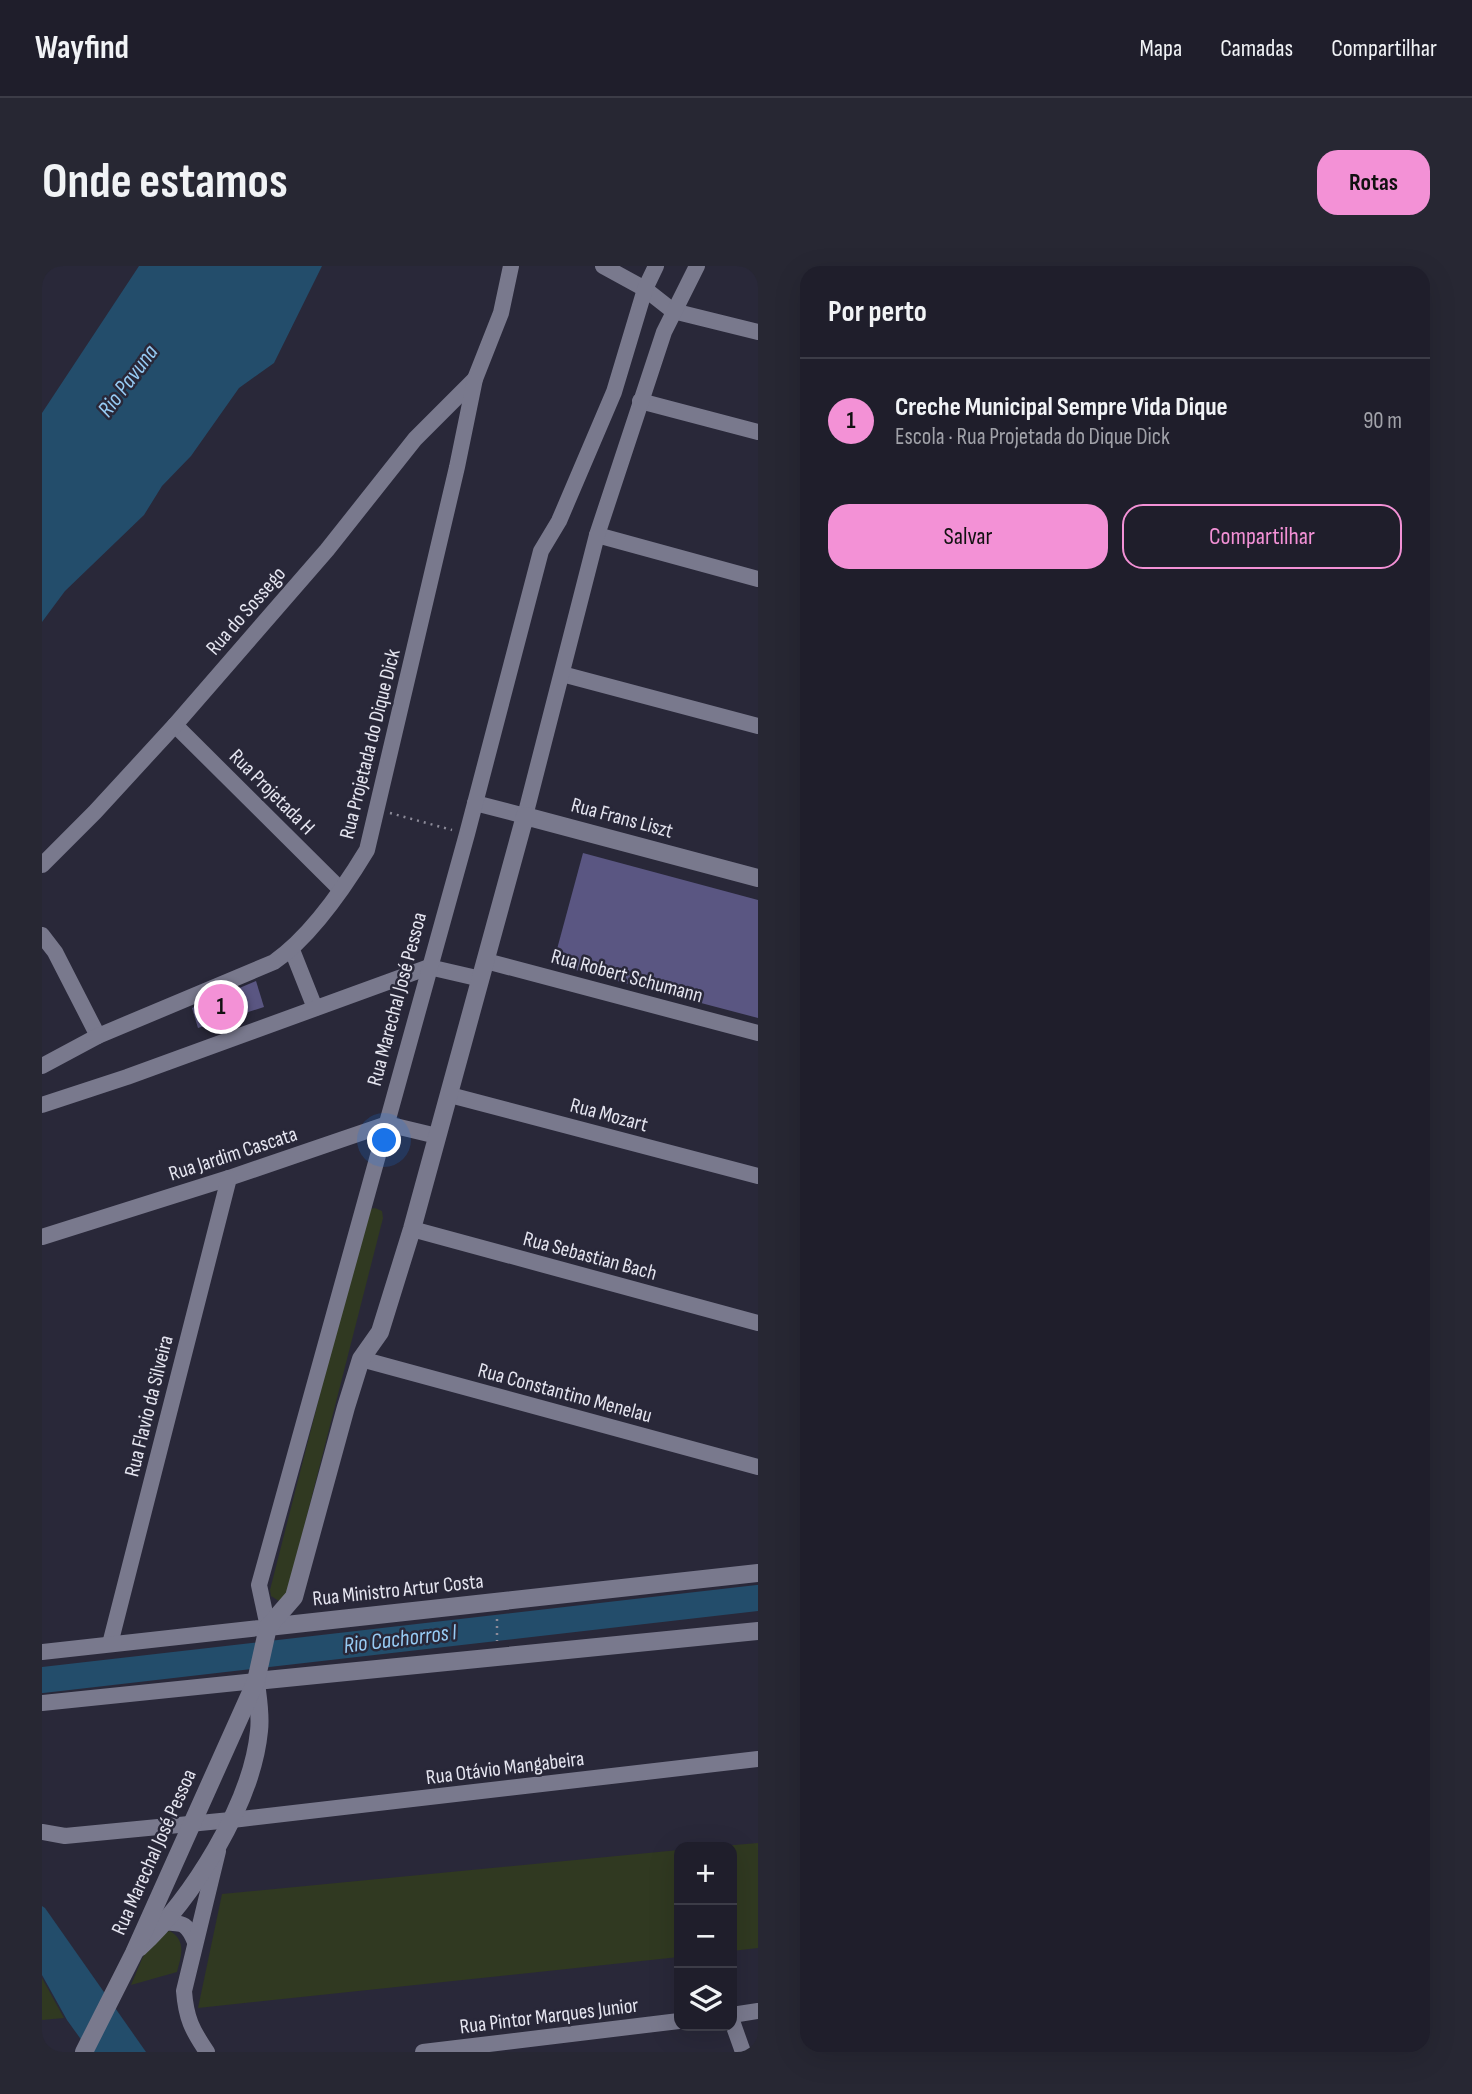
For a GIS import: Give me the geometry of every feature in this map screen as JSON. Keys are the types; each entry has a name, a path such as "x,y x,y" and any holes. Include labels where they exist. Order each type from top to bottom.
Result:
{"street":[{"path":"475,379 501,313 511,266"},
{"path":"603,266 645,289 673,311 758,332"},
{"name":"Rua Marechal José Pessoa","path":"158,1917 191,1824 257,1674 266,1634 259,1585 467,834 541,551 559,521 614,392 645,289 656,266"},
{"name":"Rua Marechal José Pessoa","path":"266,1634 294,1597 361,1359 380,1332 450,1095 526,816 597,535 640,401 673,311 697,266"},
{"name":"Rua do Sossego","path":"42,865 95,812 174,725 327,550 415,439 475,379"},
{"name":"Rua Projetada do Dique Dick","path":"42,1066 98,1036 274,962 292,950 367,850 457,467 475,379"},
{"path":"640,401 758,432"},
{"path":"597,535 758,579"},
{"path":"562,674 758,726"},
{"name":"Rua Projetada H","path":"174,725 340,889"},
{"name":"Rua Frans Liszt","path":"475,803 758,878"},
{"path":"42,935 55,952 98,1036"},
{"path":"292,950 315,1008"},
{"name":"Rua Robert Schumann","path":"486,961 758,1032"},
{"path":"42,1105 127,1077 429,967 481,979"},
{"name":"Rua Mozart","path":"450,1095 758,1176"},
{"path":"387,1124 437,1136"},
{"name":"Rua Jardim Cascata","path":"42,1237 229,1178 387,1124"},
{"name":"Rua Flavio da Silveira","path":"110,1644 229,1178"},
{"name":"Rua Sebastian Bach","path":"412,1229 758,1323"},
{"name":"Rua Constantino Menelau","path":"361,1359 758,1467"},
{"name":"Rua Ministro Artur Costa","path":"42,1652 110,1644 266,1634 758,1573"},
{"path":"42,1703 257,1674 758,1631"},
{"name":"Rua Marechal José Pessoa","path":"84,2052 134,1953 158,1917 219,1845 231,1820 252,1765 259,1731 257,1674"},
{"name":"Rua Otávio Mangabeira","path":"42,1832 65,1836 231,1820 758,1759"},
{"path":"240,1798 257,1817"},
{"path":"207,2052 191,2028 184,1991 219,1845"},
{"path":"158,1917 180,1923 195,1942"},
{"path":"737,2014 758,2011"},
{"name":"Rua Pintor Marques Junior","path":"423,2052 674,2022"},
{"path":"736,2031 743,2052"}],"path":[{"path":"377,810 467,834"},
{"path":"496,1617 498,1642"}],"green space":[{"path":"375,1208 382,1211 383,1218 287,1594 279,1601 271,1596 270,1590 366,1214"},
{"path":"758,1843 758,1948 737,1950 737,1905 737,1845"},
{"path":"674,1850 674,1958 198,2008 222,1894"},
{"path":"170,1931 181,1944 177,1972 131,1985 150,1944 162,1933"},
{"path":"42,1978 64,2018 42,2020"}],"water":[{"name":"Rio Pavuna","path":"139,266 322,266 274,363 239,388 191,456 162,486 144,515 65,591 42,622 42,413"},
{"path":"42,1906 146,2052 90,2052 67,2020 42,1975"}],"building":[{"path":"583,853 758,900 758,1018 553,964"},
{"path":"256,981 264,1007 198,1028 192,1008"}],"waterway":[{"name":"Rio Cachorros I","path":"42,1680 758,1598"}],"place":[{"name":"Creche Municipal Sempre Vida Dique","path":"221,1007"}]}
